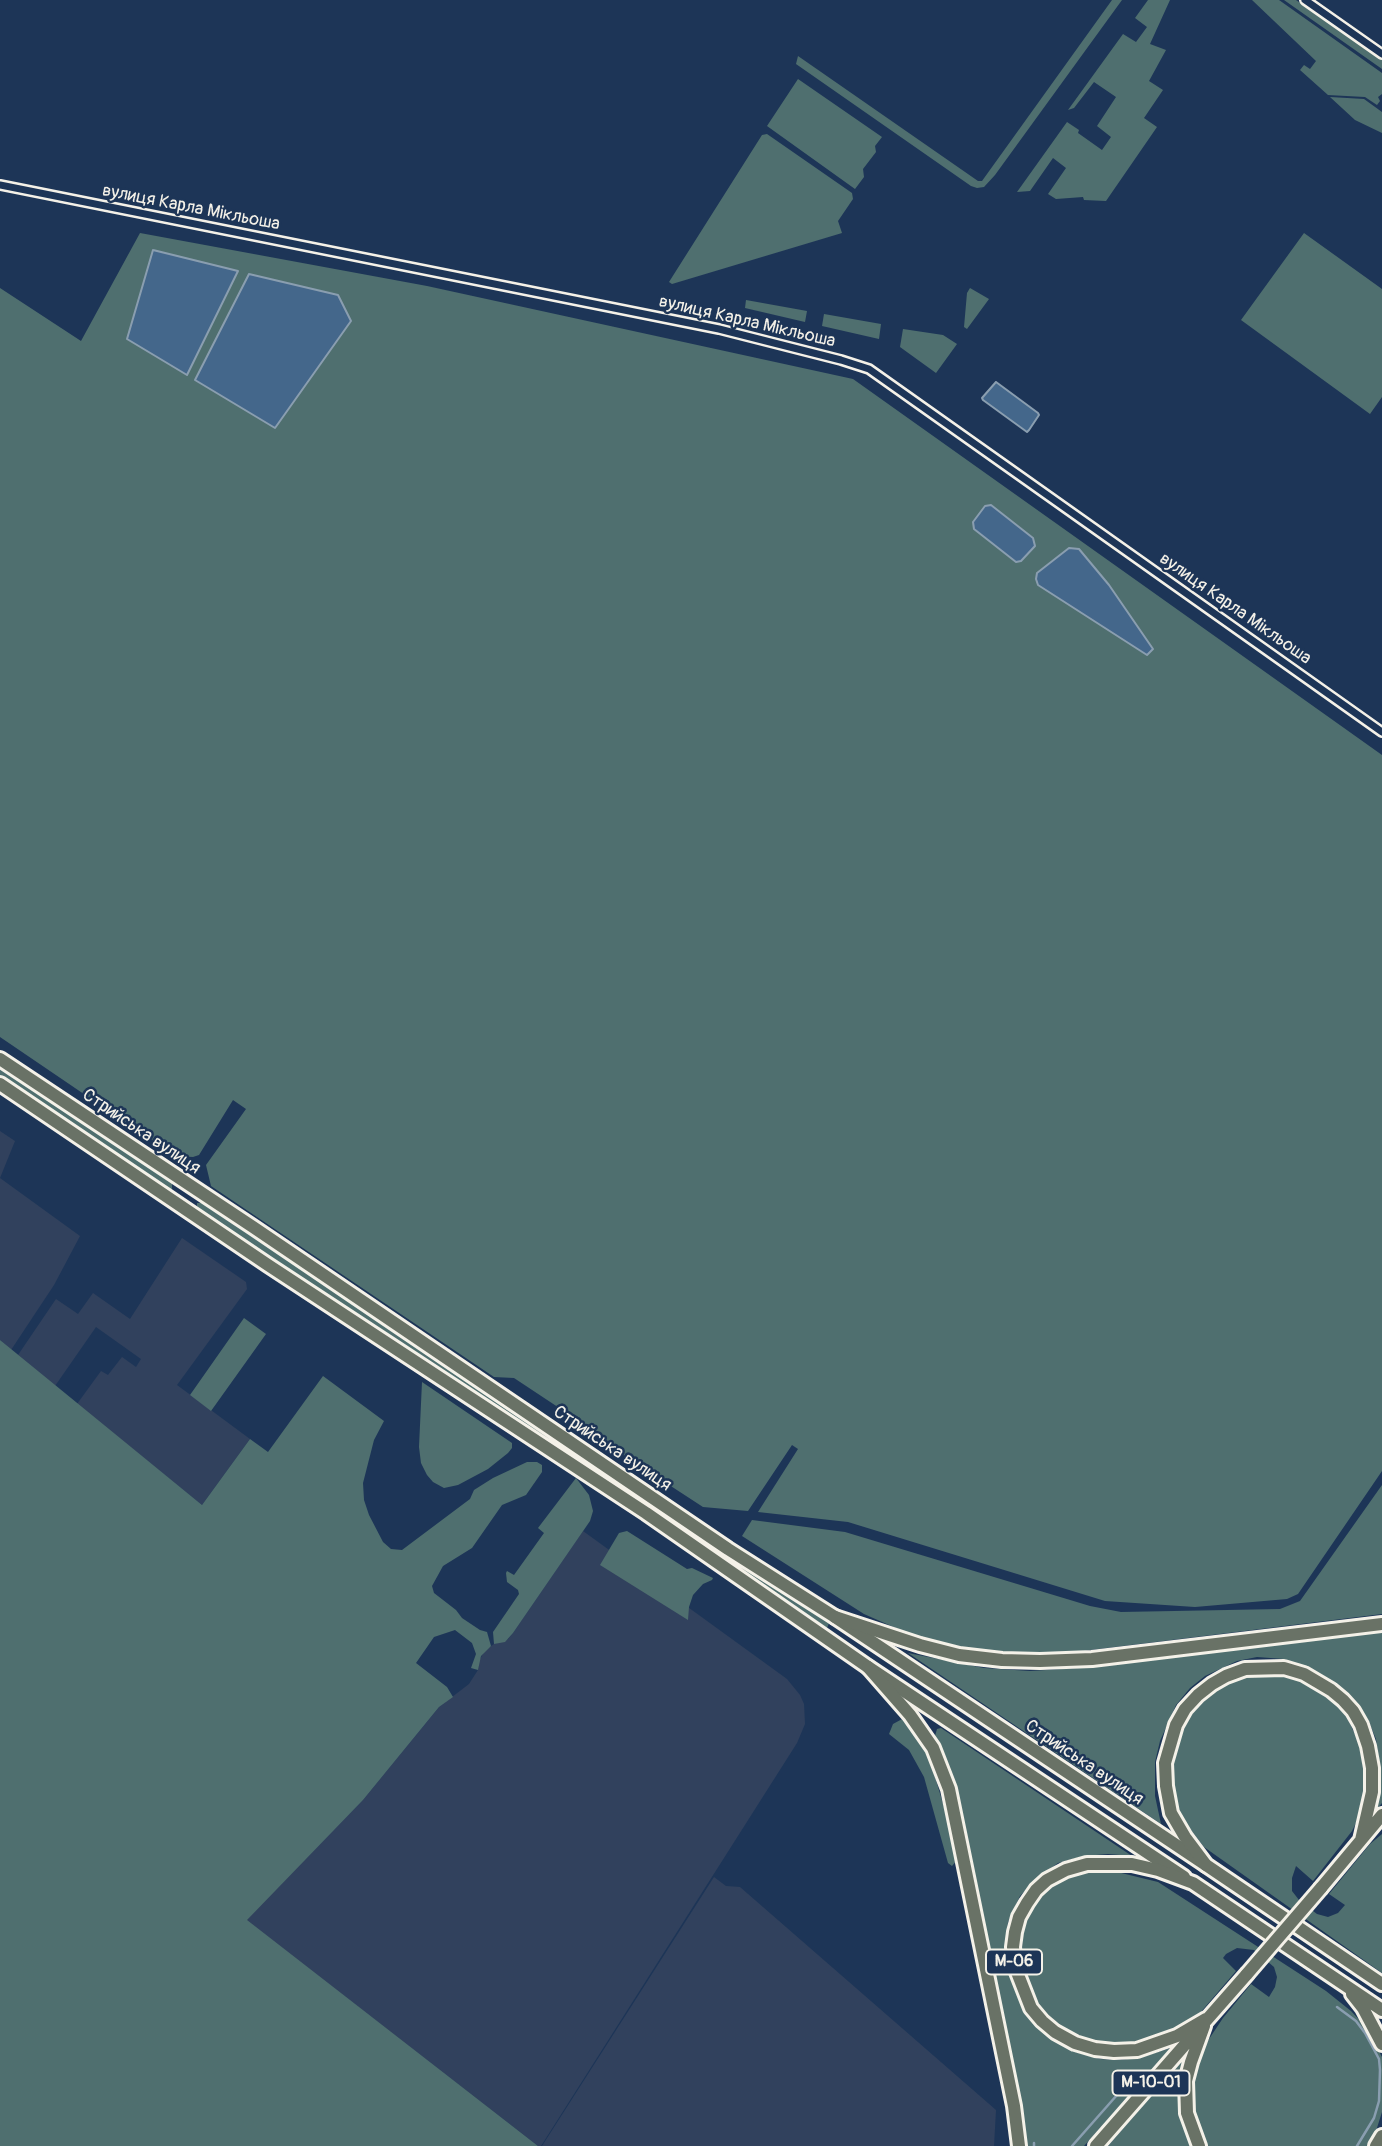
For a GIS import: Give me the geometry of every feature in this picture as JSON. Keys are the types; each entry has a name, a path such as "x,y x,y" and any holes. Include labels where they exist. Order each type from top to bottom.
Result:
{"main road":[{"name":"Стрийська вулиця","path":"0,1059 728,1549 1382,1982"},
{"name":"Стрийська вулиця","path":"0,1084 268,1265 618,1495 868,1667"},
{"path":"618,1495 628,1480"},
{"path":"835,1618 920,1645 959,1655 1002,1661 1092,1660 1382,1624"},
{"path":"868,1667 1194,1883"},
{"path":"868,1667 910,1715 933,1748 949,1789 1014,2106 1019,2146"},
{"path":"1206,1866 1171,1813 1165,1763 1169,1743 1180,1717 1198,1695 1226,1676 1245,1669 1284,1668 1304,1674 1331,1690 1353,1711 1361,1725 1372,1768 1372,1791 1361,1840"},
{"name":"М-06","path":"1382,1815 1321,1888 1247,1973 1206,2019 1177,2036 1137,2050 1095,2049 1075,2043 1055,2032 1031,2008 1015,1967 1013,1947 1019,1917 1036,1890 1047,1880 1066,1870 1087,1864 1132,1864 1194,1883 1346,1985 1382,2010"},
{"path":"1361,1840 1382,1825"},
{"path":"1346,1985 1363,2008 1382,2044"},
{"path":"1199,2146 1187,2113 1186,2081 1206,2019"},
{"name":"М-10-01","path":"1096,2146 1206,2019"},
{"path":"1376,2146 1382,2136"}],"street":[{"path":"1305,0 1382,54"},
{"name":"вулиця Карла Мікльоша","path":"0,186 719,329 869,369 1382,732"}],"shaded area":[{"path":"153,250 238,271 187,375 127,339"},
{"path":"249,274 338,295 351,321 275,428 195,380"},
{"path":"996,382 1038,413 1027,432 983,400"},
{"path":"991,505 1033,538 1035,546 1021,561 1016,562 974,529 973,522 985,506"},
{"path":"1069,548 1079,549 1109,585 1153,649 1147,655 1038,585 1037,573"},
{"path":"0,1131 15,1141 0,1178"},
{"path":"0,1178 80,1236 54,1285 11,1350 0,1340"},
{"path":"182,1238 246,1282 247,1289 177,1385 250,1439 202,1505 77,1404 101,1371 108,1375 122,1357 136,1367 141,1359 96,1327 55,1386 18,1355 56,1299 78,1314 93,1293 130,1319"},
{"path":"583,1531 787,1679 804,1704 805,1724 797,1743 541,2146 538,2146 246,1920 363,1800 439,1707 469,1684 478,1670 485,1650 508,1639"},
{"path":"714,1877 726,1886 740,1887 996,2110 994,2146 542,2146"}],"green space":[{"path":"1112,0 1122,0 984,187 971,186 796,64 798,56 978,181 982,181"},
{"path":"1148,0 1170,0 1150,44 1166,50 1149,81 1163,90 1144,118 1157,127 1106,201 1084,200 1083,197 1056,199 1048,194 1066,168 1053,158 1030,191 1017,192 1067,122 1102,150 1111,137 1097,126 1116,97 1094,82 1074,108 1068,110 1123,34 1136,42 1147,27 1135,18"},
{"path":"1252,0 1279,0 1382,73 1382,94 1378,97 1380,101 1377,105 1365,97 1328,95 1300,70 1304,65 1310,69 1316,61"},
{"path":"1284,0 1296,0 1382,60 1382,69"},
{"path":"798,79 882,137 875,146 876,152 863,169 864,177 855,189 767,126"},
{"path":"1330,97 1364,99 1382,112 1382,133 1355,120"},
{"path":"767,134 852,193 853,199 838,221 842,233 672,284 669,282 762,135"},
{"path":"140,233 427,286 853,379 1382,755 1382,1471 1298,1594 1287,1599 1195,1607 1105,1601 848,1522 758,1512 798,1449 792,1445 748,1511 703,1507 614,1449 588,1427 514,1378 494,1377 211,1186 206,1165 246,1109 233,1100 199,1155 175,1156 0,1037 0,288 81,341"},
{"path":"1304,233 1382,289 1382,397 1370,414 1241,320"},
{"path":"970,288 989,299 967,329 964,327 967,293"},
{"path":"746,300 807,311 805,322 745,308"},
{"path":"824,314 881,324 879,339 822,326"},
{"path":"903,329 943,335 957,344 936,373 900,347"},
{"path":"0,1067 172,1183 172,1189 167,1190 0,1077"},
{"path":"197,1203 202,1203 602,1471 604,1475 598,1475 205,1213"},
{"path":"244,1318 266,1334 211,1411 190,1395"},
{"path":"0,1340 202,1505 250,1439 268,1452 323,1376 384,1421 374,1440 363,1483 364,1500 369,1515 383,1542 391,1549 402,1550 470,1499 474,1490 493,1478 527,1462 542,1465 542,1472 526,1495 502,1505 472,1548 443,1566 432,1586 434,1593 462,1618 487,1632 491,1646 481,1656 478,1670 471,1668 476,1654 472,1643 455,1630 434,1637 416,1663 447,1687 453,1697 439,1707 363,1800 247,1920 538,2146 0,2146"},
{"path":"422,1382 512,1443 512,1448 488,1469 458,1485 444,1488 433,1482 421,1463 419,1447"},
{"path":"576,1478 589,1495 593,1511 590,1521 513,1633 505,1642 494,1644 493,1632 519,1594 518,1590 507,1582 506,1573 507,1571 514,1575 544,1533 538,1528"},
{"path":"1382,1485 1382,1614 1066,1653 1003,1654 963,1650 923,1640 864,1614 742,1536 752,1520 845,1532 1090,1606 1121,1612 1280,1609 1300,1601"},
{"path":"649,1504 830,1621 827,1628 649,1508"},
{"path":"627,1531 687,1569 692,1568 713,1578 693,1595 688,1620 600,1565 619,1533"},
{"path":"1382,1630 1382,1803 1376,1810 1379,1761 1376,1739 1358,1706 1335,1684 1308,1668 1284,1659 1257,1657 1237,1661 1205,1676 1190,1688 1176,1705 1160,1741 1155,1762 1155,1796 1161,1824 908,1653 984,1668 1030,1671 1078,1668"},
{"path":"1275,1672 1309,1682 1337,1703 1346,1715 1360,1745 1365,1781 1360,1815 1352,1831 1313,1881 1296,1866 1292,1891 1317,1914 1328,1917 1338,1913 1345,1905 1329,1894 1370,1844 1382,1834 1382,1973 1204,1847 1181,1817 1175,1802 1172,1765 1175,1747 1190,1716 1213,1692 1227,1684 1241,1677"},
{"path":"904,1718 928,1753 959,1858 952,1866 948,1863 924,1777 909,1750 889,1734 893,1724"},
{"path":"941,1728 1132,1856 1084,1856 1058,1863 1036,1879 1020,1896 1008,1922 1005,1947 1009,1975 1019,1999 1033,2021 1052,2038 1076,2052 1100,2059 1141,2057 1171,2048 1084,2146 1026,2146 1023,2119 954,1789 935,1736 937,1729"},
{"path":"1089,1870 1109,1870 1158,1882 1326,1991 1351,2011 1365,2026 1382,2057 1382,2112 1368,2146 1204,2146 1192,2116 1191,2085 1203,2048 1251,1984 1269,1997 1275,1987 1277,1977 1274,1967 1254,1950 1237,1948 1226,1954 1223,1958 1236,1971 1200,2013 1158,2038 1138,2044 1100,2045 1068,2032 1050,2020 1036,2004 1027,1986 1021,1965 1023,1929 1038,1897 1070,1876"},
{"path":"1190,2051 1181,2081 1180,2098 1181,2114 1193,2146 1108,2146"}],"waterway":[{"path":"1337,2007 1356,2021 1379,2059 1379,2101 1374,2118 1357,2146"},
{"path":"1072,2146 1132,2078"}]}
